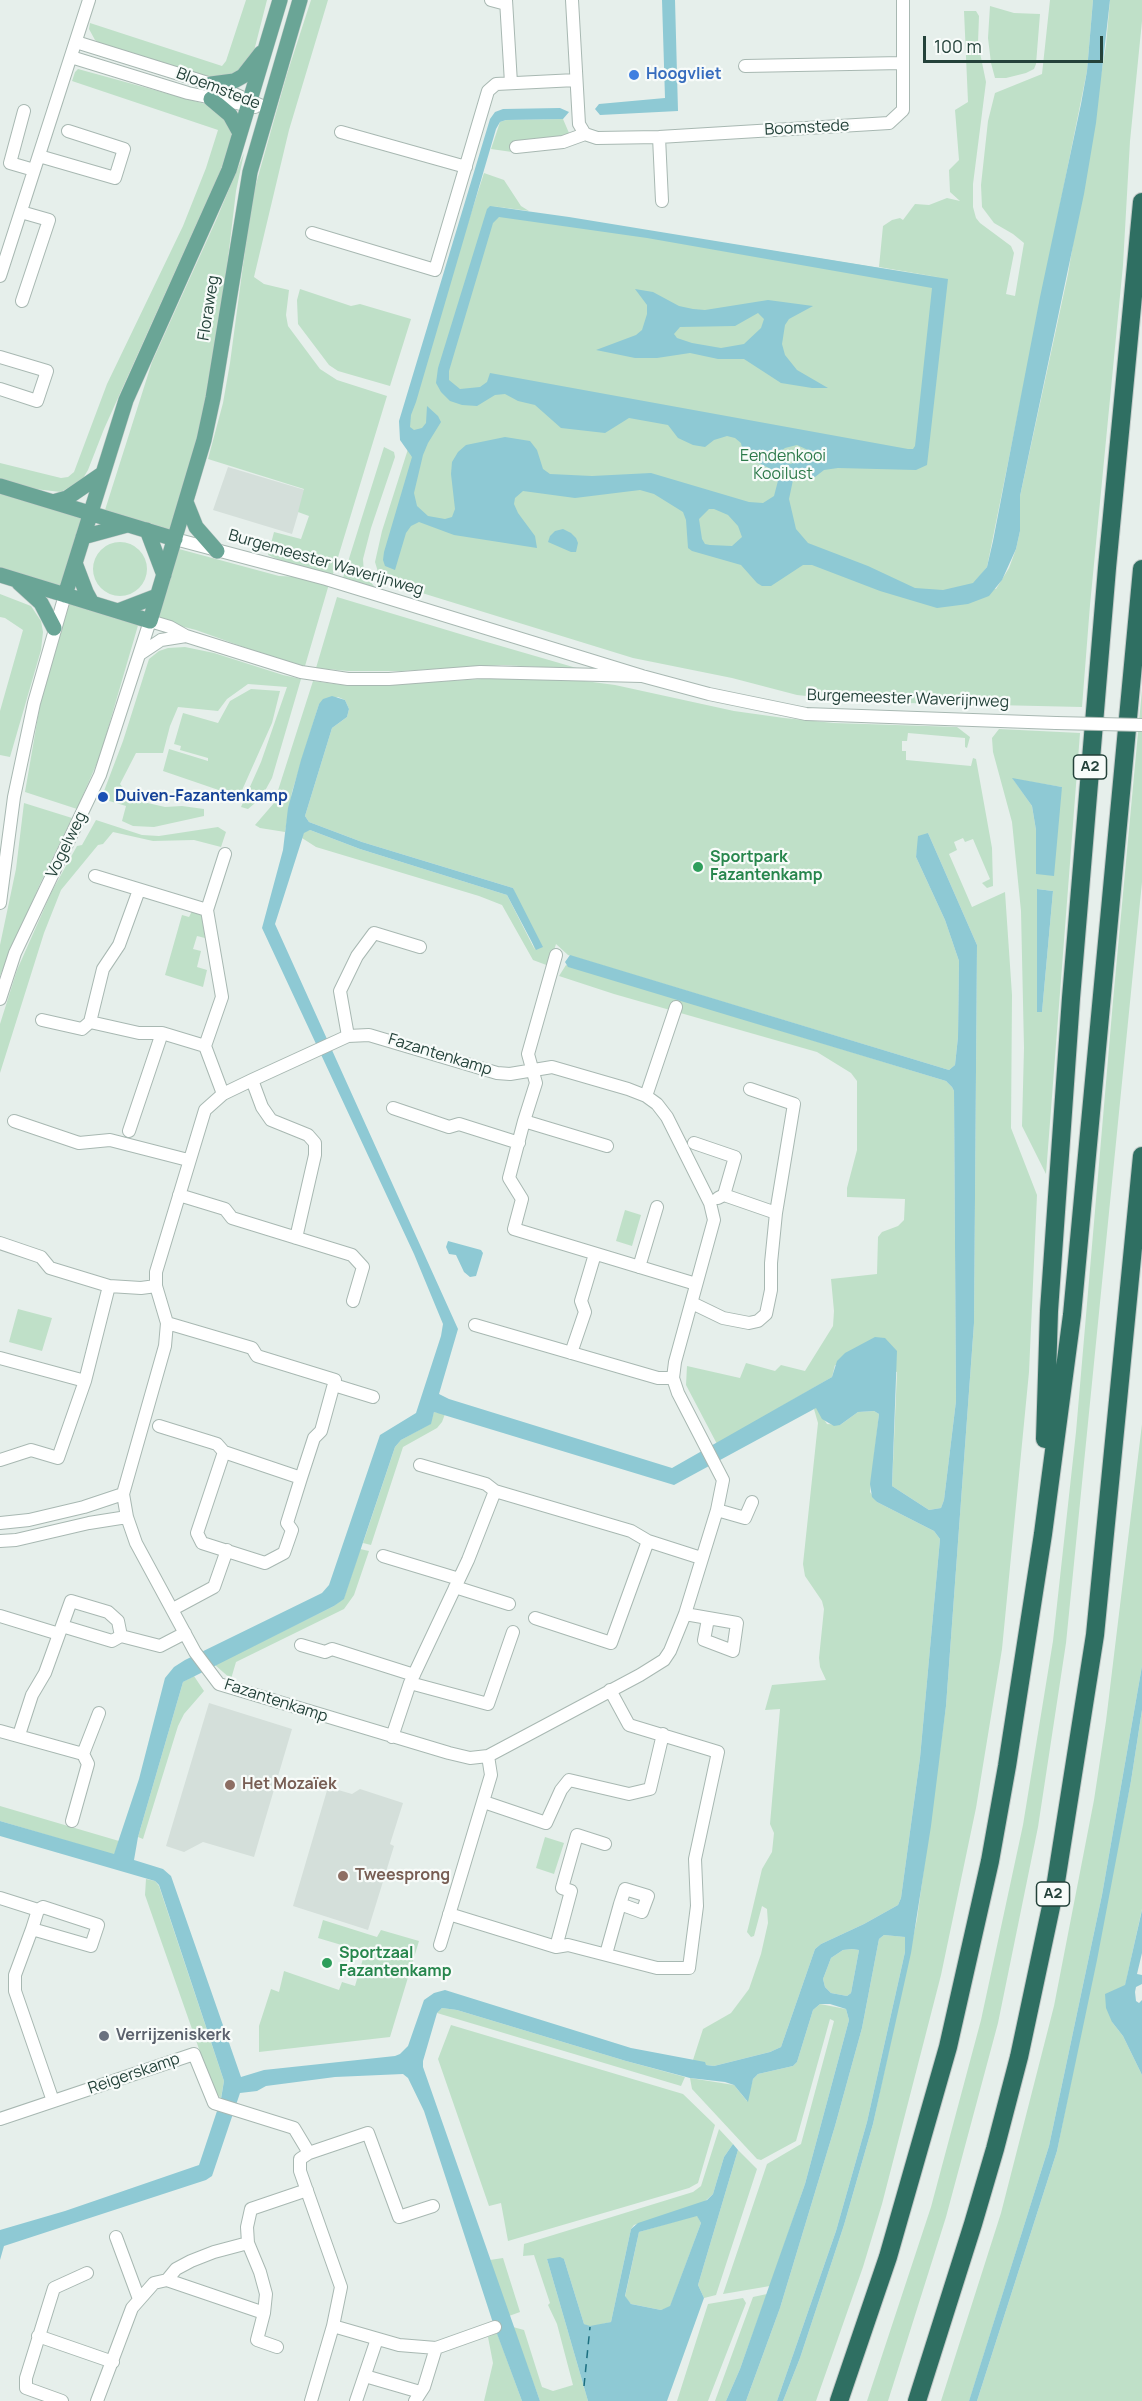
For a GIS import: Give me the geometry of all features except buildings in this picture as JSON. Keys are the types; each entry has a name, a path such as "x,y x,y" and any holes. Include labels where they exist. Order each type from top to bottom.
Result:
{"highway":[{"name":"A2","path":"1043,1534 1049,1311 1070,1009 1107,568 1142,202"},
{"name":"A2","path":"839,2401 885,2267 948,2047 990,1861 1005,1776 1043,1534 1072,1315 1142,569"},
{"name":"A2","path":"917,2401 974,2224 995,2149 1019,2057 1055,1888 1095,1635 1142,1156"}],"main road":[{"name":"Floraweg","path":"65,595 102,474 139,369 229,170 280,0"},
{"name":"Floraweg","path":"150,621 204,440 249,181 300,0"},
{"path":"240,133 230,115 211,91 243,76 267,46"},
{"path":"52,502 67,498 102,474"},
{"name":"Burgemeester Waverijnweg","path":"0,486 175,539"},
{"path":"186,502 196,527 217,551"},
{"path":"83,537 127,525"},
{"path":"147,530 164,575"},
{"path":"75,563 86,592 93,603"},
{"path":"7,577 41,603 54,628"},
{"name":"Burgemeester Waverijnweg","path":"7,577 150,621"},
{"path":"118,611 157,596"}],"street":[{"path":"0,276 89,0"},
{"path":"491,0 506,2 511,83"},
{"path":"572,0 576,80 582,129"},
{"name":"Boomstede","path":"516,147 563,142 582,129 597,138 659,137 889,123 903,110 903,0"},
{"name":"Bloemstede","path":"76,42 211,91 268,108"},
{"name":"Bloemstede","path":"71,57 211,91"},
{"path":"745,66 902,63"},
{"path":"312,233 435,270 488,91 496,84 576,80"},
{"path":"24,111 10,163 34,170"},
{"path":"39,156 115,178 124,149 68,131"},
{"path":"341,132 466,167"},
{"path":"659,137 662,201"},
{"path":"21,212 49,220 22,302"},
{"path":"0,357 47,371 37,401 0,389"},
{"name":"Burgemeester Waverijnweg","path":"175,539 326,579 642,676 709,694 806,714 1142,725"},
{"path":"0,903 14,796 34,703 65,595"},
{"name":"Burgemeester Waverijnweg","path":"150,621 170,627 186,636 301,672 348,679 389,679 480,672 642,676"},
{"name":"Vogelweg","path":"0,999 15,953 100,775 150,621"},
{"path":"140,654 161,640 186,636"},
{"path":"223,1094 205,1046 222,997 207,910 225,854"},
{"path":"95,876 207,910"},
{"path":"42,1020 82,1029 90,1022 103,969 119,945 139,890"},
{"path":"348,1036 340,991 357,956 374,933 420,947"},
{"path":"556,955 528,1054 536,1083 509,1178 522,1199 514,1228 696,1284"},
{"path":"646,1096 676,1007"},
{"path":"90,1022 140,1033 162,1033 205,1046"},
{"path":"129,1131 162,1033"},
{"name":"Fazantenkamp","path":"488,1756 470,1758 392,1737 219,1684 209,1674 195,1652 136,1543 127,1517 123,1494 165,1346 167,1323 156,1286 156,1272 205,1110 223,1094 348,1036 369,1035 497,1073 510,1074 552,1067 646,1096 657,1104 667,1117 710,1203 714,1220 675,1362 673,1378"},
{"path":"252,1080 262,1107 271,1120 308,1135 315,1143 315,1155 296,1238"},
{"path":"692,1303 723,1317 749,1323 758,1321 766,1314 771,1290 776,1213 794,1104 750,1089"},
{"path":"393,1108 449,1126 459,1124 519,1143"},
{"path":"524,1121 607,1146"},
{"path":"14,1122 79,1143 110,1140 188,1160"},
{"path":"694,1143 735,1157 724,1195 710,1203"},
{"path":"179,1195 225,1209 232,1218 352,1256 363,1267 353,1301"},
{"path":"724,1195 776,1213"},
{"path":"639,1268 657,1207"},
{"path":"0,1243 41,1257 50,1268 109,1286 141,1288 156,1286"},
{"path":"571,1353 585,1312 581,1301 595,1254"},
{"path":"0,1460 31,1450 58,1458 85,1381 109,1286"},
{"path":"167,1323 252,1348 257,1356 335,1380 321,1431 314,1438 287,1523 292,1530 285,1554 265,1563 202,1543 198,1533 224,1452"},
{"path":"440,1945 491,1775 488,1756 664,1660 685,1614 717,1510 723,1480 678,1393 673,1378 658,1378 475,1325"},
{"path":"0,1358 85,1381"},
{"path":"334,1385 373,1397"},
{"path":"159,1426 217,1444 224,1452 301,1478"},
{"path":"420,1465 486,1484 495,1491 631,1531 648,1541 701,1558"},
{"path":"392,1737 412,1679 457,1583 495,1491"},
{"path":"0,1523 84,1507 123,1494"},
{"path":"717,1510 745,1518 752,1502"},
{"path":"0,1541 16,1540 88,1522 127,1517"},
{"path":"535,1618 611,1643 648,1541"},
{"path":"172,1609 214,1587 227,1550"},
{"path":"383,1556 509,1604"},
{"path":"19,1735 32,1695 42,1682 71,1601 108,1612 118,1621 121,1636"},
{"path":"685,1614 708,1619"},
{"path":"0,1616 112,1641 121,1636 160,1646 185,1633"},
{"path":"301,1645 325,1652 332,1649 488,1704 513,1632"},
{"path":"449,1914 556,1947 568,1945 657,1968 689,1968 697,1906 694,1859 718,1752 629,1725 610,1690"},
{"path":"83,1754 99,1713"},
{"path":"0,1731 83,1754 88,1764 72,1821"},
{"path":"484,1802 546,1823 561,1790 569,1780 629,1794 650,1789 663,1734"},
{"path":"556,1947 571,1891 562,1888 577,1835 605,1844"},
{"path":"0,1898 38,1910"},
{"path":"606,1954 620,1904"},
{"path":"32,1929 91,1946 98,1925 43,1907 38,1910 15,1975 15,1991 53,2101"},
{"path":"59,1936 64,1914"},
{"name":"Reigerskamp","path":"0,2119 194,2054 214,2103 294,2128 309,2153"},
{"path":"310,2401 333,2326 341,2287 300,2171 300,2159 309,2153 368,2133 399,2217 434,2206"},
{"path":"277,2347 257,2340 266,2294 248,2243 247,2227 251,2209 307,2190"},
{"path":"116,2237 139,2299"},
{"path":"167,2280 176,2269 191,2261 248,2243"},
{"path":"62,2401 26,2388 26,2378 54,2288 87,2273"},
{"path":"97,2401 132,2308 154,2283 167,2280 264,2313"},
{"path":"333,2326 399,2345 436,2348 495,2327"},
{"path":"38,2336 113,2362"},
{"path":"356,2401 376,2339"},
{"path":"365,2376 417,2396 423,2387 436,2348"}],"shaded area":[{"path":"228,467 305,490 292,534 213,510"},
{"name":"Het Mozaïek","path":"209,1703 292,1729 254,1857 203,1842 184,1852 166,1846"},
{"name":"Tweesprong","path":"328,1787 352,1794 360,1789 403,1803 390,1844 394,1846 368,1930 293,1906"}],"green space":[{"path":"246,0 267,0 254,51 243,71 224,79 204,76 101,44 95,40 89,29 90,23 222,66 226,61"},
{"path":"311,0 328,0 289,130 254,277 264,284 289,290 286,315 288,326 320,369 337,380 387,396 332,577 302,570 268,555 274,532 301,539 309,516 298,512 304,489 208,459 223,403 230,363 252,198 287,74"},
{"name":"Eendenkooi Kooilust","path":"1050,0 1093,0 1087,71 987,567 976,581 996,589 1009,568 1016,549 1020,531 1020,496 1068,274 1106,45 1110,0 1142,0 1130,141 1123,265 1082,707 862,702 797,695 732,678 633,658 409,589 382,578 375,562 382,531 408,449 411,456 403,424 484,173 504,180 521,206 529,211 491,206 943,278 879,267 883,226 892,220 900,218 903,220 915,204 929,205 947,198 960,201 950,192 949,170 959,160 955,110 968,102 964,11 976,11 979,16 978,43 986,82 973,184 973,207 980,223 1011,246 1014,253 1006,294 1015,296 1024,243 994,223 982,207 981,185 988,121 995,93 1042,74"},
{"path":"990,6 1014,13 1040,14 1034,69 1006,78 995,78 988,38"},
{"path":"78,69 209,105 223,113 231,130 231,140 220,172 104,429 88,470 82,480 61,492 17,487 0,482 0,463 61,478 68,477 74,472 107,384 183,226 218,130 72,81"},
{"path":"563,119 569,133 566,138 513,141 512,152 491,149 500,122"},
{"path":"244,153 236,191 218,343 207,402 171,530 105,510 152,362"},
{"path":"300,289 351,306 360,304 411,319 390,386 338,371 329,365 298,324 297,300"},
{"path":"384,447 394,452 395,457 363,559 364,574 378,591 342,581"},
{"path":"0,493 82,518 62,586 0,568"},
{"path":"115,542 125,542 135,546 143,554 147,569 143,584 135,592 125,596 115,596 105,592 97,584 93,574 93,564 97,554 105,546"},
{"path":"179,549 279,576 303,577 329,584 305,666 288,663 196,630 157,620"},
{"path":"0,594 31,606 41,621 43,632 41,650 10,757 0,755 0,711 23,630 0,617"},
{"path":"337,597 580,669 502,665 401,671 348,671 316,668"},
{"path":"70,601 139,622 100,756 77,809 25,792 40,705"},
{"path":"185,647 214,653 301,679 272,778 261,798 248,809 241,807 261,762 287,687 248,684 227,699 218,711 178,707 163,753 136,753 120,784 130,797 139,801 165,807 182,806 204,809 204,816 154,827 133,826 122,821 126,806 106,800 104,791 123,741 149,659 159,651 168,648"},
{"path":"497,678 570,679 615,685 734,711 784,718 834,723 957,727 970,737 967,748 965,738 908,733 907,741 902,741 902,751 906,751 906,760 971,766 973,758 976,759 992,848 993,886 987,888 982,883 990,879 973,839 965,842 963,838 954,842 957,850 949,854 972,907 1005,892 1012,995 1011,1128 1037,1195 1029,1372 1002,1649 976,1808 941,1975 882,2204 863,2267 816,2401 783,2401 800,2358 844,2225 873,2124 917,1919 946,1706 974,1323 977,945 928,833 918,844 916,857 945,920 959,961 958,1037 955,1065 949,1070 568,955 556,944 549,966 533,960 502,905 316,847 302,838 304,832 310,830 360,849 507,895 535,950 513,888 362,842 309,822 305,816 332,728 347,717 349,709 345,700 338,697 319,704 292,792 285,832 255,825 274,803 313,681 351,686"},
{"path":"251,689 280,691 272,723 239,797 163,771 169,749 208,761 208,758 180,750 181,746 174,744 183,713 218,723 230,701"},
{"path":"1142,690 1142,882 1066,1643 1038,1827 998,2023 946,2217 888,2401 867,2401 931,2207 981,2020 1023,1825 1053,1641 1076,1432"},
{"path":"999,729 1080,733 1046,1174 1022,1126 1024,1048 1021,911 1012,822 993,752 992,738","holes":["1013,779 1062,787 1036,873 1036,830 1032,806","1037,889 1053,891 1042,1012 1037,1011"]},
{"path":"24,803 72,818 0,976 0,945 16,869"},
{"path":"96,820 142,835 159,836 218,827 226,832 221,847 194,840 153,841 113,832 103,844 98,845 61,890 44,933 0,1073 0,1024 17,970 52,891 77,846 82,845"},
{"path":"192,911 201,912 205,938 197,936 193,949 201,951 197,967 207,970 203,987 165,975 182,915 189,917"},
{"path":"566,965 946,1081 952,1087 954,1091 956,1401 944,1500 941,1508 929,1510 892,1486 897,1372 835,1365 832,1377 717,1444 686,1385 687,1366 740,1378 746,1363 775,1371 781,1365 805,1371 833,1326 831,1279 877,1274 878,1237 882,1232 898,1226 904,1220 905,1199 847,1197 847,1188 857,1150 857,1081 851,1073 817,1052 559,976"},
{"path":"625,1210 641,1215 632,1246 616,1241"},
{"path":"18,1309 52,1318 42,1351 9,1342"},
{"path":"816,1407 827,1424 840,1425 858,1412 874,1411 879,1414 870,1492 877,1502 934,1531 940,1539 920,1758 901,1898 898,1905 815,1949 781,2047 770,2052 714,2066 706,2065 693,2060 703,2029 731,2013 749,1989 761,1954 768,1923 767,1909 762,1906 754,1936 751,1937 747,1932 762,1869 772,1852 774,1833 770,1824 780,1709 765,1710 772,1685 826,1680 819,1658 824,1609 822,1601 805,1576 803,1564 818,1423 814,1409"},
{"path":"434,1412 445,1414 442,1422 437,1428 403,1447 371,1545 363,1543 395,1447 401,1440 430,1424"},
{"path":"1142,1424 1142,1666 1102,1895 1049,2146 972,2392 969,2401 941,2401 1001,2213 1054,2006 1094,1800 1106,1721"},
{"path":"360,1549 369,1551 354,1595 344,1609 236,1662 231,1679 215,1665 334,1606 344,1598"},
{"path":"194,1676 204,1691 184,1714 178,1726 143,1839 138,1837 183,1682"},
{"path":"1142,1710 1142,1909 1125,1986 1112,2022 1123,2036 1142,2075 1142,2401 977,2401 1057,2151 1131,1781"},
{"path":"0,1806 119,1841 114,1855 0,1821"},
{"path":"545,1837 564,1843 554,1874 536,1868"},
{"path":"146,1879 155,1881 159,1886 224,2081 221,2098 216,2094 199,2049 145,1895"},
{"path":"323,1920 377,1937 381,1930 419,1941 390,2037 259,2052 259,2026 271,1989 279,1992 284,1971 339,1990 342,1982 355,1986 365,1952 318,1938"},
{"path":"884,1935 906,1937 905,1952 867,2122 836,2231 777,2401 746,2401 780,2308 835,2126 862,2028 879,1939"},
{"path":"843,1950 859,1950 851,1993 847,1996 831,1993 825,1987 823,1979 831,1958"},
{"path":"820,2004 846,2009 849,2020 805,2184 770,2286 723,2294 767,2164 801,2144 834,2021 830,2019 796,2141 761,2160 757,2159 692,2089 690,2078 734,2085 747,2101 753,2079 758,2074 793,2066 797,2062 813,2010"},
{"path":"442,2008 457,2010 685,2077 681,2086 437,2013"},
{"path":"451,2025 683,2094 715,2125 698,2183 689,2188 508,2241 501,2203 489,2206 438,2059"},
{"path":"719,2129 733,2144 724,2157 713,2194 703,2203 634,2225 631,2229 611,2322 590,2327 584,2324 564,2259 547,2259 588,2401 540,2401 513,2327 524,2330 542,2387 553,2391 573,2385 557,2324 548,2305 550,2303 534,2255 523,2256 524,2244 693,2192 701,2186"},
{"path":"738,2150 757,2169 716,2295 704,2298 698,2285"},
{"path":"697,2215 701,2223 670,2307 661,2310 631,2304 625,2297 639,2232"},
{"path":"503,2258 520,2312 509,2316 490,2260"},
{"path":"767,2294 726,2401 715,2401 753,2297"},
{"path":"743,2298 746,2303 708,2401 677,2401 708,2304"},
{"path":"497,2333 522,2401 484,2401 493,2363 488,2337"}],"water":[{"path":"662,0 675,0 678,111 600,115 595,109 599,104 665,98"},
{"path":"1093,0 1110,0 1096,123 1084,194 1020,496 1020,531 1016,549 1002,580 989,596 968,604 937,608 880,591 812,565 803,565 771,586 762,586 741,565 688,548 686,520 683,512 654,494 640,490 575,498 523,491 515,498 514,504 535,536 537,548 454,535 419,522 411,526 406,533 395,570 385,566 384,552 412,457 400,440 399,421 490,119 495,112 503,109 560,108 569,112 563,119 506,120 500,122 496,129 411,415 410,427 414,430 422,428 426,423 427,406 441,422 423,455 414,493 417,506 428,516 445,519 452,517 455,509 452,462 458,452 466,445 505,437 530,441 537,450 543,469 550,474 592,476 651,473 749,502 763,503 774,496 779,477 773,470 750,459 743,453 741,443 727,436 714,440 705,447 693,445 678,438 668,425 629,418 605,433 561,428 535,405 518,401 505,394 495,395 477,406 450,401 436,383 438,368 487,209 490,206 948,279 927,465 916,470 838,468 824,470 815,477 793,480 789,499 796,529 808,543 868,566 915,588 943,590 973,583 987,567 993,541 1087,71","holes":["499,217 647,238 932,288 915,446 913,449 908,449 490,373 487,382 480,387 460,389 449,380 449,371 493,223","797,445 808,450 806,459 790,464 781,456 781,451","709,509 714,509 728,515 738,526 742,537 732,546 705,544 699,519"]},
{"path":"635,289 653,292 679,306 693,309 705,310 768,300 813,306 789,319 785,325 782,344 785,355 797,370 828,388 781,383 744,359 718,359 690,353 657,358 635,358 596,350 636,335 642,330 647,305","holes":["758,313 764,319 761,328 744,344 721,348 692,343 677,338 674,334 680,327 735,326"]},
{"path":"563,529 576,538 578,543 576,552 548,542 555,531"},
{"path":"332,696 345,700 349,709 347,717 332,728 305,816 309,822 362,842 513,888 543,947 536,950 507,895 360,849 310,830 304,833 275,924 458,1329 439,1394 449,1399 672,1468 832,1377 837,1361 845,1353 875,1337 885,1338 897,1351 892,1486 929,1510 941,1508 944,1500 956,1401 954,1091 952,1087 946,1081 568,967 565,962 570,955 949,1070 955,1065 958,1037 959,961 945,920 916,857 918,836 928,833 977,945 974,1323 946,1706 931,1826 911,1953 873,2124 844,2225 800,2358 783,2401 777,2401 836,2231 867,2122 905,1952 905,1937 884,1935 879,1939 862,2028 835,2126 780,2308 746,2401 726,2401 740,2369 805,2184 849,2020 846,2009 830,2004 820,2004 813,2010 797,2062 793,2066 758,2074 753,2079 748,2102 734,2085 725,2082 690,2078 626,2061 457,2010 442,2008 437,2013 423,2067 540,2401 522,2401 493,2323 424,2111 408,2078 403,2074 335,2077 266,2086 257,2091 240,2093 212,2176 206,2180 4,2246 0,2260 0,2230 65,2211 199,2165 221,2099 224,2081 159,1885 155,1881 0,1836 0,1821 114,1854 139,1779 165,1678 174,1667 185,1660 322,1593 329,1585 380,1435 416,1413 441,1336 443,1324 414,1254 262,928 283,850 288,808 301,760 319,704 323,699","holes":["816,1408 822,1419 834,1426 840,1425 858,1412 874,1411 879,1414 870,1484 872,1497 877,1502 934,1531 940,1539 920,1758 901,1898 898,1905 815,1949 781,2047 770,2052 714,2066 706,2065 705,2062 631,2048 445,1990 434,1993 424,2000 408,2046 400,2054 264,2070 241,2077 171,1876 163,1869 134,1860 138,1837 183,1682 344,1599 395,1447 401,1440 431,1424 434,1412 674,1485","843,1950 859,1950 851,1993 847,1996 831,1993 825,1987 823,1979 831,1958"]},
{"path":"1012,778 1062,787 1054,876 1036,874 1036,830 1032,806"},
{"path":"1037,889 1053,891 1042,1012 1037,1012"},
{"path":"448,1241 481,1250 483,1253 476,1276 470,1277 464,1272 456,1255 449,1254 446,1247"},
{"path":"1142,1666 1142,1710 1131,1781 1057,2151 977,2401 969,2401 1049,2146 1102,1895"},
{"path":"1142,1910 1142,1953 1137,1974 1142,1975 1142,1984 1136,1987 1135,1992 1136,2001 1139,2003 1142,2000 1142,2075 1123,2036 1112,2022 1106,2008 1105,1994 1125,1985"},
{"path":"733,2144 738,2150 698,2285 704,2298 667,2401 588,2401 547,2259 560,2257 564,2259 584,2324 590,2326 611,2322 631,2229 638,2223 707,2200 713,2194 724,2157","holes":["697,2216 701,2223 670,2306 661,2310 631,2304 625,2296 639,2232"]}],"ferry route":[{"path":"584,2386 590,2327"}],"place":[{"name":"Hoogvliet","path":"634,75"},
{"name":"Duiven-Fazantenkamp","path":"103,797"},
{"name":"Sportpark Fazantenkamp","path":"698,867"},
{"name":"Het Mozaïek","path":"230,1785"},
{"name":"Tweesprong","path":"343,1876"},
{"name":"Sportzaal Fazantenkamp","path":"327,1963"},
{"name":"Verrijzeniskerk","path":"104,2036"}]}
